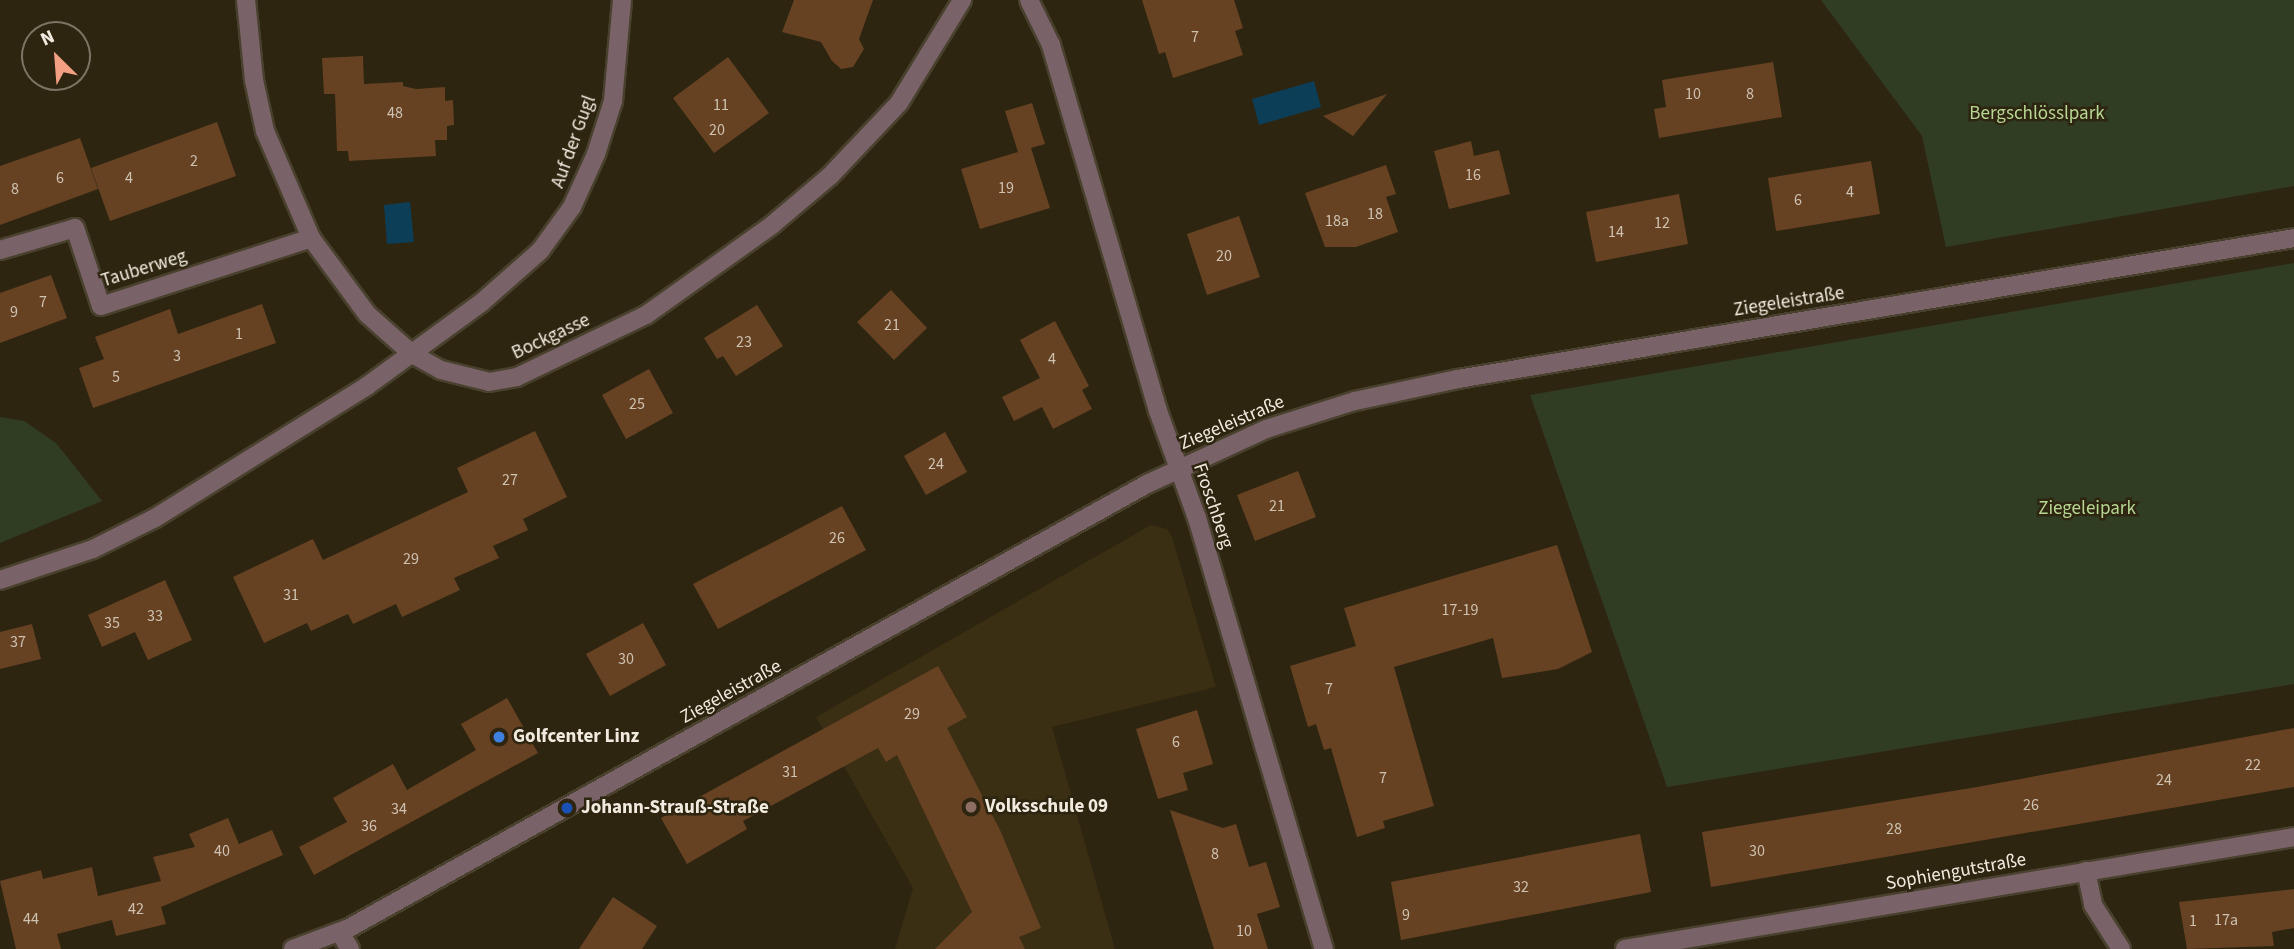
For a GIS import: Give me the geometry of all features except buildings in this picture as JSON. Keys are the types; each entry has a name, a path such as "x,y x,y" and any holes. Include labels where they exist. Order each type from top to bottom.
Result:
{"street":[{"name":"Bockgasse","path":"246,0 254,80 265,131 311,238 367,314 412,354 442,370 489,382 517,377 646,314 703,277 830,176 899,103 962,0"},
{"name":"Auf der Gugl","path":"412,354 481,303 540,251 572,207 613,101 622,0"},
{"name":"Froschberg","path":"1030,0 1051,44 1158,411 1179,468 1324,949"},
{"name":"Tauberweg","path":"0,250 75,228 101,306 311,238"},
{"name":"Ziegeleistraße","path":"293,949 340,933 1179,468 1309,414 1411,388 2294,238"},
{"path":"0,580 93,549 155,518 412,354"},
{"name":"Sophiengutstraße","path":"1625,949 2294,837"},
{"path":"2086,871 2093,905 2121,949"},
{"path":"340,933 350,949"}],"shaded area":[{"name":"Volksschule 09","path":"1151,525 1167,529 1172,537 1216,687 1052,727 1115,949 895,949 913,888 816,717"}],"green space":[{"name":"Bergschlösslpark","path":"1821,0 2294,0 2294,186 1946,247 1922,136"},
{"name":"Ziegeleipark","path":"2294,263 2294,684 1667,787 1530,395"},
{"path":"0,417 24,421 56,443 102,501 0,543"}],"water":[{"path":"1314,81 1321,107 1259,125 1252,99"},
{"path":"410,202 414,242 387,244 384,205"}],"place":[{"name":"Golfcenter Linz","path":"499,737"},
{"name":"Volksschule 09","path":"971,807"},
{"name":"Johann-Strauß-Straße","path":"567,808"}]}
